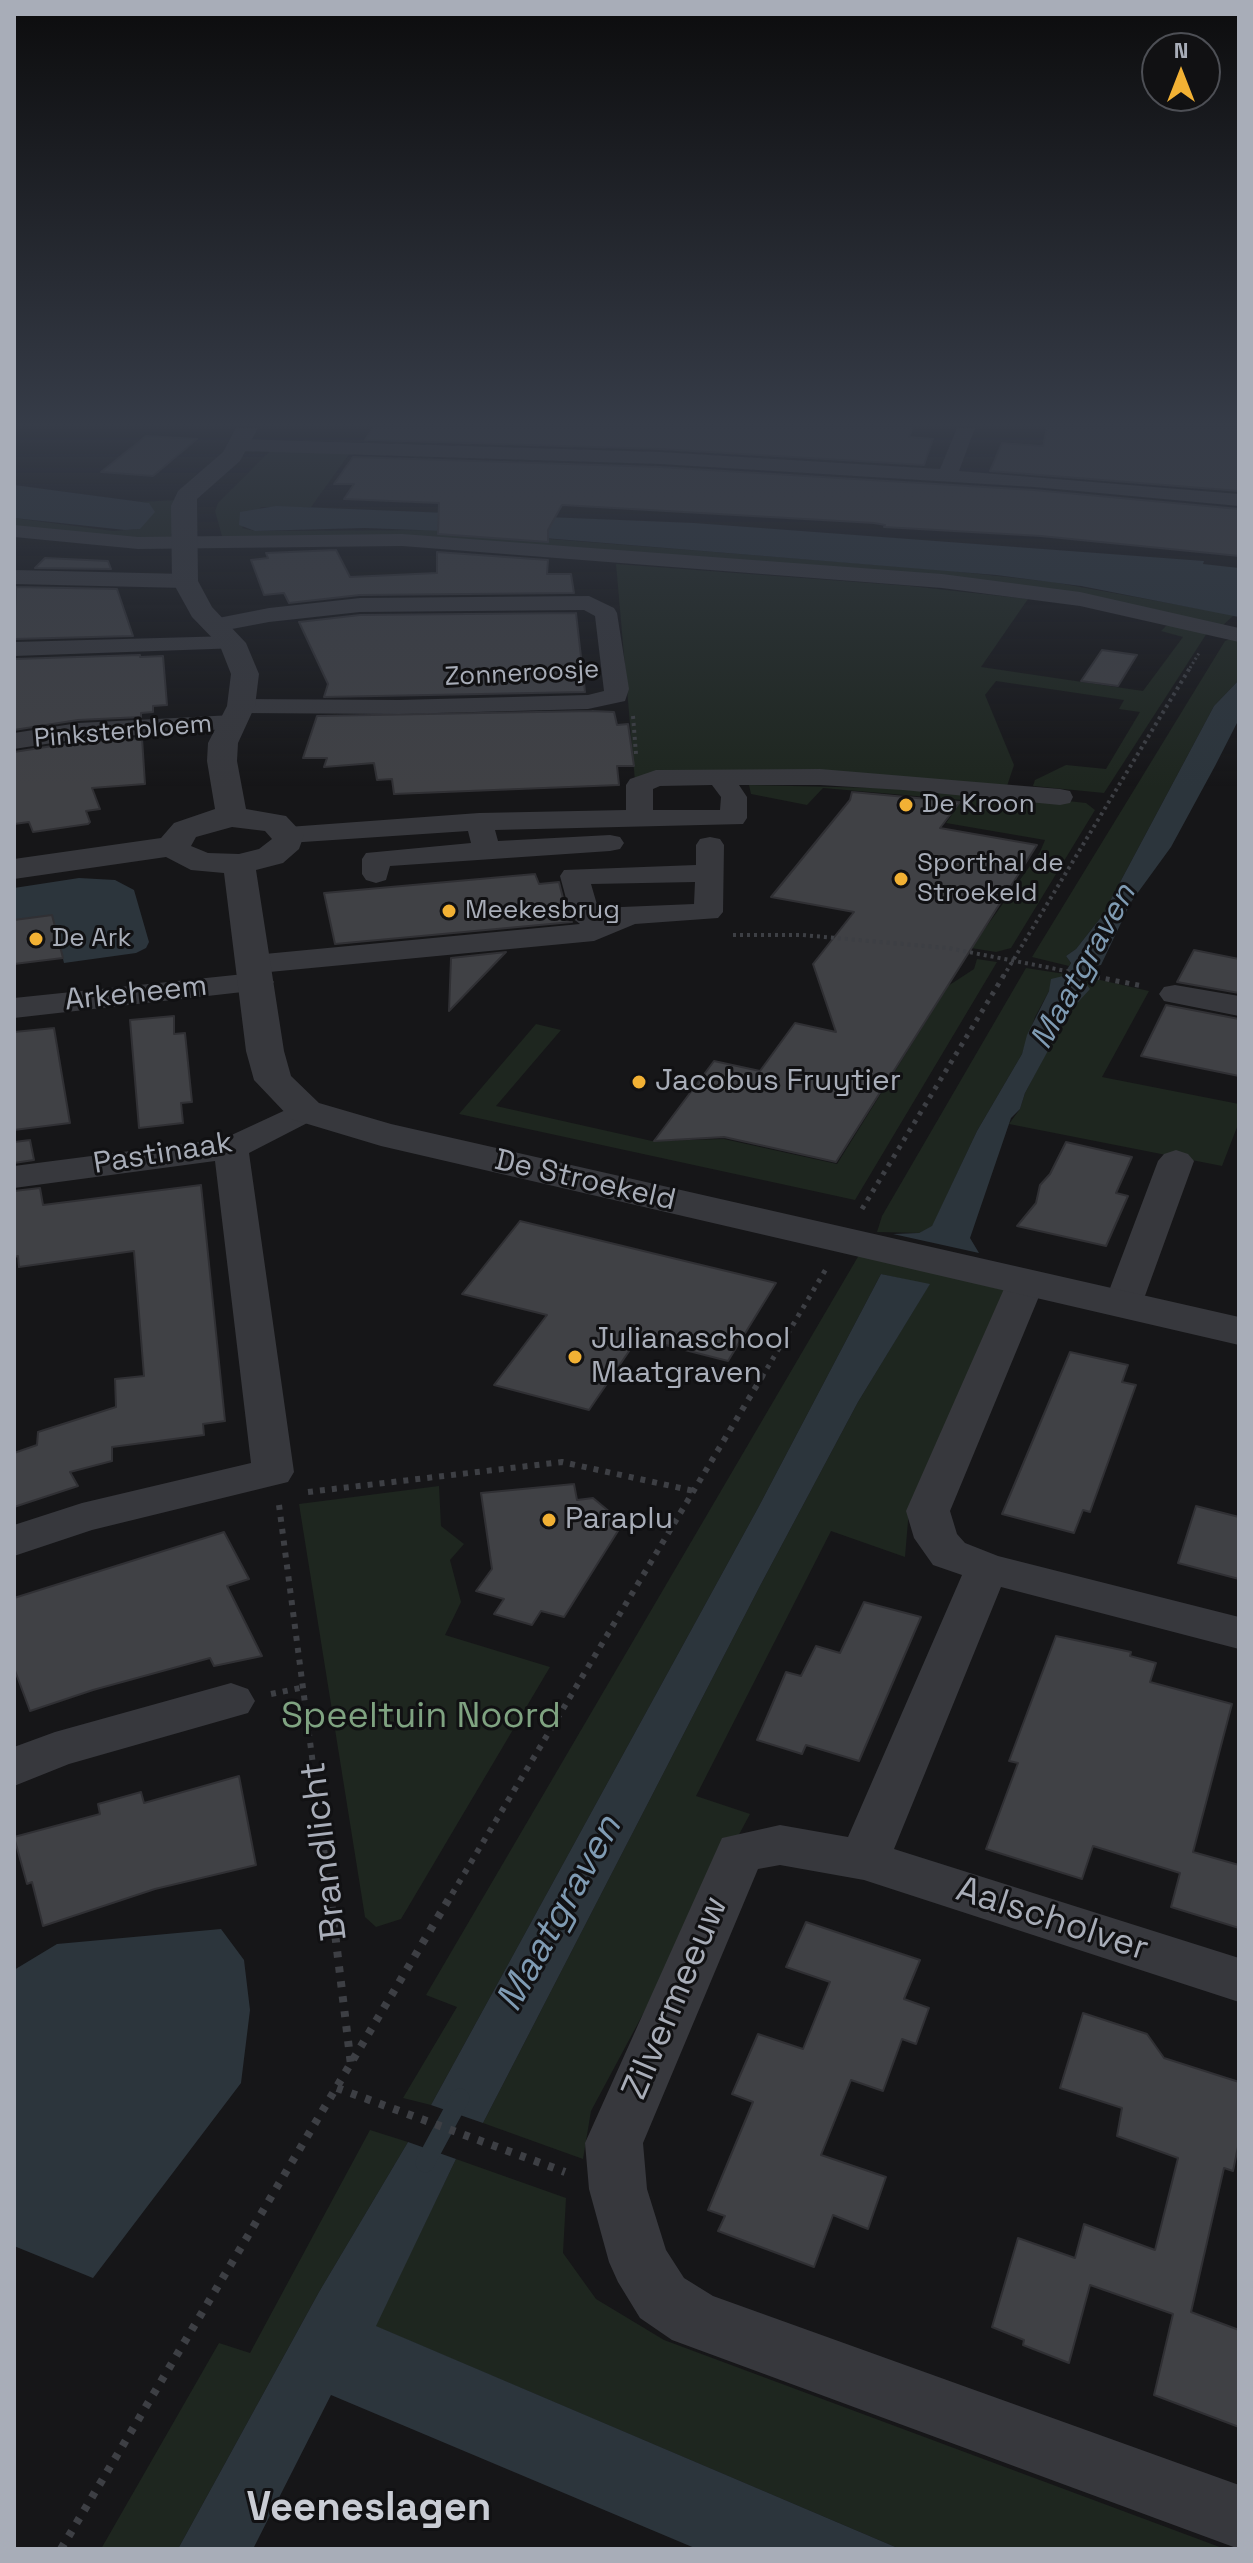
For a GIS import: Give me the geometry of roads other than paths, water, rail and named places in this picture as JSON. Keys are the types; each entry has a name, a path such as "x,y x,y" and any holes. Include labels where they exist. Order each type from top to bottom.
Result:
{"street":[{"path":"184,548 185,581 201,611 224,634 245,674 237,714 223,743 222,761 232,817"},
{"path":"502,548 942,581 1080,599 1228,632"},
{"path":"14,577 185,581"},
{"name":"Zonneroosje","path":"224,634 285,613 360,605 589,603 606,613 616,696 588,702 237,714"},
{"path":"14,649 224,634"},
{"name":"Pinksterbloem","path":"14,741 237,714"},
{"path":"710,846 574,876 586,917 630,915 708,923 710,846 733,818 734,797 720,777"},
{"path":"640,817 639,785 656,778 820,777 1060,797"},
{"path":"175,846 177,838 185,830 206,821 232,817 275,823 288,835 479,821 640,817 710,846"},
{"path":"479,821 487,850"},
{"path":"175,846 189,859 203,863 239,864 271,856 288,842 288,835"},
{"path":"376,874 376,859 607,843 710,846"},
{"path":"14,869 175,846"},
{"name":"De Stroekeld","path":"239,864 265,1051 273,1080 305,1111 381,1134 1239,1331"},
{"name":"Arkeheem","path":"14,1008 256,973 594,932 630,915"},
{"path":"1175,994 1239,1006"},
{"name":"Pastinaak","path":"14,1177 231,1148 305,1111"},
{"path":"14,1541 82,1518 275,1484 231,1148"},
{"path":"1123,1304 1176,1161"},
{"path":"1026,1282 928,1511 936,1538 949,1554 987,1568 1239,1633"},
{"path":"864,1860 987,1568"},
{"path":"14,1767 55,1750 231,1701"},
{"name":"Zilvermeeuw","path":"864,1860 780,1845 740,1852 614,2143 618,2189 639,2262 662,2298 694,2319 1239,2518"},
{"name":"Aalscholver","path":"864,1860 1239,1980"}],"water":[{"path":"662,548 1024,548 1204,561 1203,564 1239,568 1239,617 1081,586 996,575"},
{"path":"1239,680 1239,719 1215,766 1171,847 1131,902 1101,965 1091,967 1084,981 1090,989 1069,1012 1025,1093 1020,1109 1011,1118 970,1238 979,1253 893,1234 919,1233 932,1226 977,1131 1022,1054 1027,1035 1049,991 1051,979 1063,976 1071,963 1066,956 1076,949 1102,916 1214,706"},
{"path":"79,878 115,880 134,890 149,942 146,948 136,953 64,963 52,915 14,920 14,888"},
{"path":"881,1274 930,1284 858,1402 761,1584 483,2123 431,2105 758,1508"},
{"path":"221,1929 244,1960 250,2010 241,2083 93,2278 14,2246 14,1970 57,1944"},
{"path":"408,2142 456,2159 376,2326 900,2549 697,2549 331,2395 253,2549 178,2549 319,2292"}],"waterway":[{"name":"Maatgraven","path":"425,2163 460,2098"}],"place":[{"name":"De Kroon","path":"906,805"},
{"name":"Sporthal de Stroekeld","path":"901,879"},
{"name":"Meekesbrug","path":"449,911"},
{"name":"De Ark","path":"36,939"},
{"name":"Jacobus Fruytier","path":"639,1082"},
{"name":"Julianaschool Maatgraven","path":"575,1357"},
{"name":"Paraplu","path":"549,1520"}],"district":[{"name":"Veeneslagen","path":"369,2509"}],"park label":[{"name":"Speeltuin Noord","path":"421,1717"}]}
